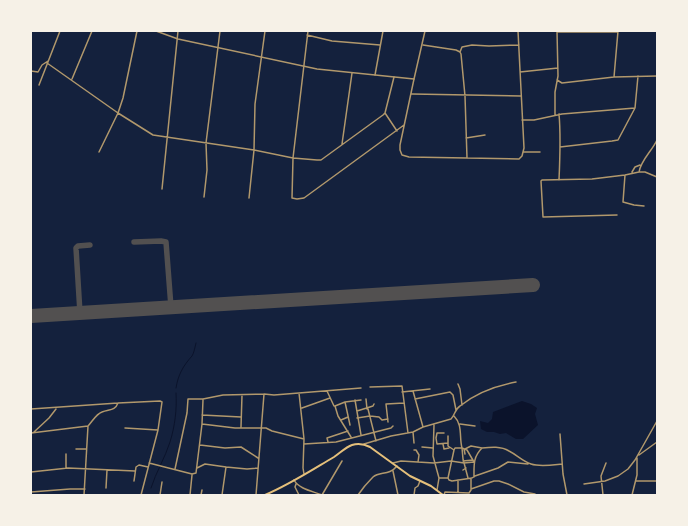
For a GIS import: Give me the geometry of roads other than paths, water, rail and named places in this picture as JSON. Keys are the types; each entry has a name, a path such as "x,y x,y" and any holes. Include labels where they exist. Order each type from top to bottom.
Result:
{"main road":[{"path":"265,495 342,452 350,445 357,444 364,444 410,476 441,494"}],"street":[{"path":"39,85 60,31"},
{"path":"72,80 92,31"},
{"path":"99,152 118,113 123,98 137,31"},
{"path":"156,31 178,39 329,71 414,79"},
{"path":"162,190 178,31"},
{"path":"204,197 207,170 206,143 220,31"},
{"path":"249,198 254,150 255,104 265,31"},
{"path":"308,31 293,158 292,198 304,198 405,125"},
{"path":"375,75 383,31"},
{"path":"425,31 400,150 401,154 405,157 519,159 524,152 518,31"},
{"path":"555,115 555,92 558,68 557,31 618,31 614,77"},
{"path":"307,35 332,40 380,44"},
{"path":"423,44 460,52"},
{"path":"468,158 465,96 462,58 460,52 462,47 466,45 519,45"},
{"path":"31,71 38,72 42,65 48,62"},
{"path":"48,62 148,133 254,150 293,158 320,160 381,117 384,113 394,77"},
{"path":"520,72 558,68"},
{"path":"342,144 352,73"},
{"path":"560,147 612,142 618,140 635,108 638,76"},
{"path":"557,80 562,83 614,77 657,76"},
{"path":"412,94 521,96"},
{"path":"522,120 534,120 558,114 635,108"},
{"path":"384,113 397,131"},
{"path":"558,114 560,147 559,180"},
{"path":"466,138 485,135"},
{"path":"632,172 635,167 640,165 652,150 657,140"},
{"path":"524,152 540,152"},
{"path":"639,172 640,165"},
{"path":"617,215 543,217 541,181 592,179 625,175 632,172 639,172 657,177"},
{"path":"625,175 623,202 644,206"},
{"path":"364,444 414,432 423,427 450,419 462,405 476,394 497,386 516,382"},
{"path":"458,384 462,405"},
{"path":"370,387 402,386 408,433"},
{"path":"175,469 187,413 188,399 203,399 223,395 274,395 361,388"},
{"path":"402,392 430,389"},
{"path":"326,390 351,438"},
{"path":"412,392 423,427"},
{"path":"415,399 450,392 453,394 456,411"},
{"path":"299,393 304,439 304,474"},
{"path":"256,495 264,394"},
{"path":"240,427 242,395"},
{"path":"301,408 330,398"},
{"path":"149,463 192,474 196,473 202,424 203,399"},
{"path":"366,399 367,409 376,440"},
{"path":"355,400 361,435"},
{"path":"335,406 345,402 361,400"},
{"path":"31,409 56,409 118,403 161,402 158,430 141,495"},
{"path":"345,402 350,425"},
{"path":"31,433 86,427 99,414 112,410 118,403"},
{"path":"357,418 370,416 379,417 382,420 388,420 386,404 404,403"},
{"path":"357,411 367,409 374,404"},
{"path":"34,432 50,418 56,409"},
{"path":"202,415 241,417"},
{"path":"454,416 460,424 460,443 474,461"},
{"path":"341,420 348,417"},
{"path":"584,484 601,482 618,476 628,469 657,421"},
{"path":"202,424 235,428 266,428 272,431 304,439"},
{"path":"434,424 434,463 439,478 441,494"},
{"path":"460,424 475,426"},
{"path":"84,495 88,426 86,427"},
{"path":"304,444 336,442 391,428 393,426"},
{"path":"125,428 158,430"},
{"path":"328,442 327,438 348,431"},
{"path":"414,432 414,443"},
{"path":"444,432 437,433 437,444 448,442"},
{"path":"560,434 562,464 567,495"},
{"path":"448,436 449,448"},
{"path":"637,456 657,442"},
{"path":"442,444 444,449 449,448 454,450 458,448 464,449 471,446 482,448 504,448 530,464"},
{"path":"200,445 225,448 241,447 258,458"},
{"path":"422,447 433,448"},
{"path":"474,477 474,461 477,453 482,448"},
{"path":"76,449 86,449"},
{"path":"464,449 465,454"},
{"path":"464,449 462,451 464,462 470,478 471,489"},
{"path":"414,450 416,450 418,456 418,462"},
{"path":"448,478 454,450"},
{"path":"66,454 66,468"},
{"path":"632,495 636,481 637,456"},
{"path":"296,484 322,495 342,461"},
{"path":"393,463 402,461 434,463 474,461"},
{"path":"439,478 448,478 450,481 470,478 498,468 508,462 542,465 562,464"},
{"path":"603,495 601,476 606,463"},
{"path":"197,468 206,464 247,469 258,468"},
{"path":"134,481 136,467 139,465 148,467"},
{"path":"358,495 374,476 393,471 397,466"},
{"path":"222,495 226,467"},
{"path":"31,472 66,468 135,471"},
{"path":"106,488 107,470"},
{"path":"393,471 398,495"},
{"path":"190,495 192,474"},
{"path":"294,480 299,495"},
{"path":"458,480 458,492"},
{"path":"414,495 415,488 418,486 420,481"},
{"path":"437,494 446,492 469,493 471,489 494,481 499,481 534,495 550,495"},
{"path":"636,481 657,481"},
{"path":"160,495 162,482"},
{"path":"31,492 70,489 85,490"},
{"path":"52,490 52,495"},
{"path":"201,495 202,490"}],"water":[{"path":"522,401 537,408 535,414 538,425 523,439 516,439 506,433 500,434 487,432 481,429 480,421 488,423 492,419 493,412"}],"waterway":[{"path":"176,388 184,367 193,355 196,343"},
{"path":"151,488 172,436 175,418 176,393"}]}
